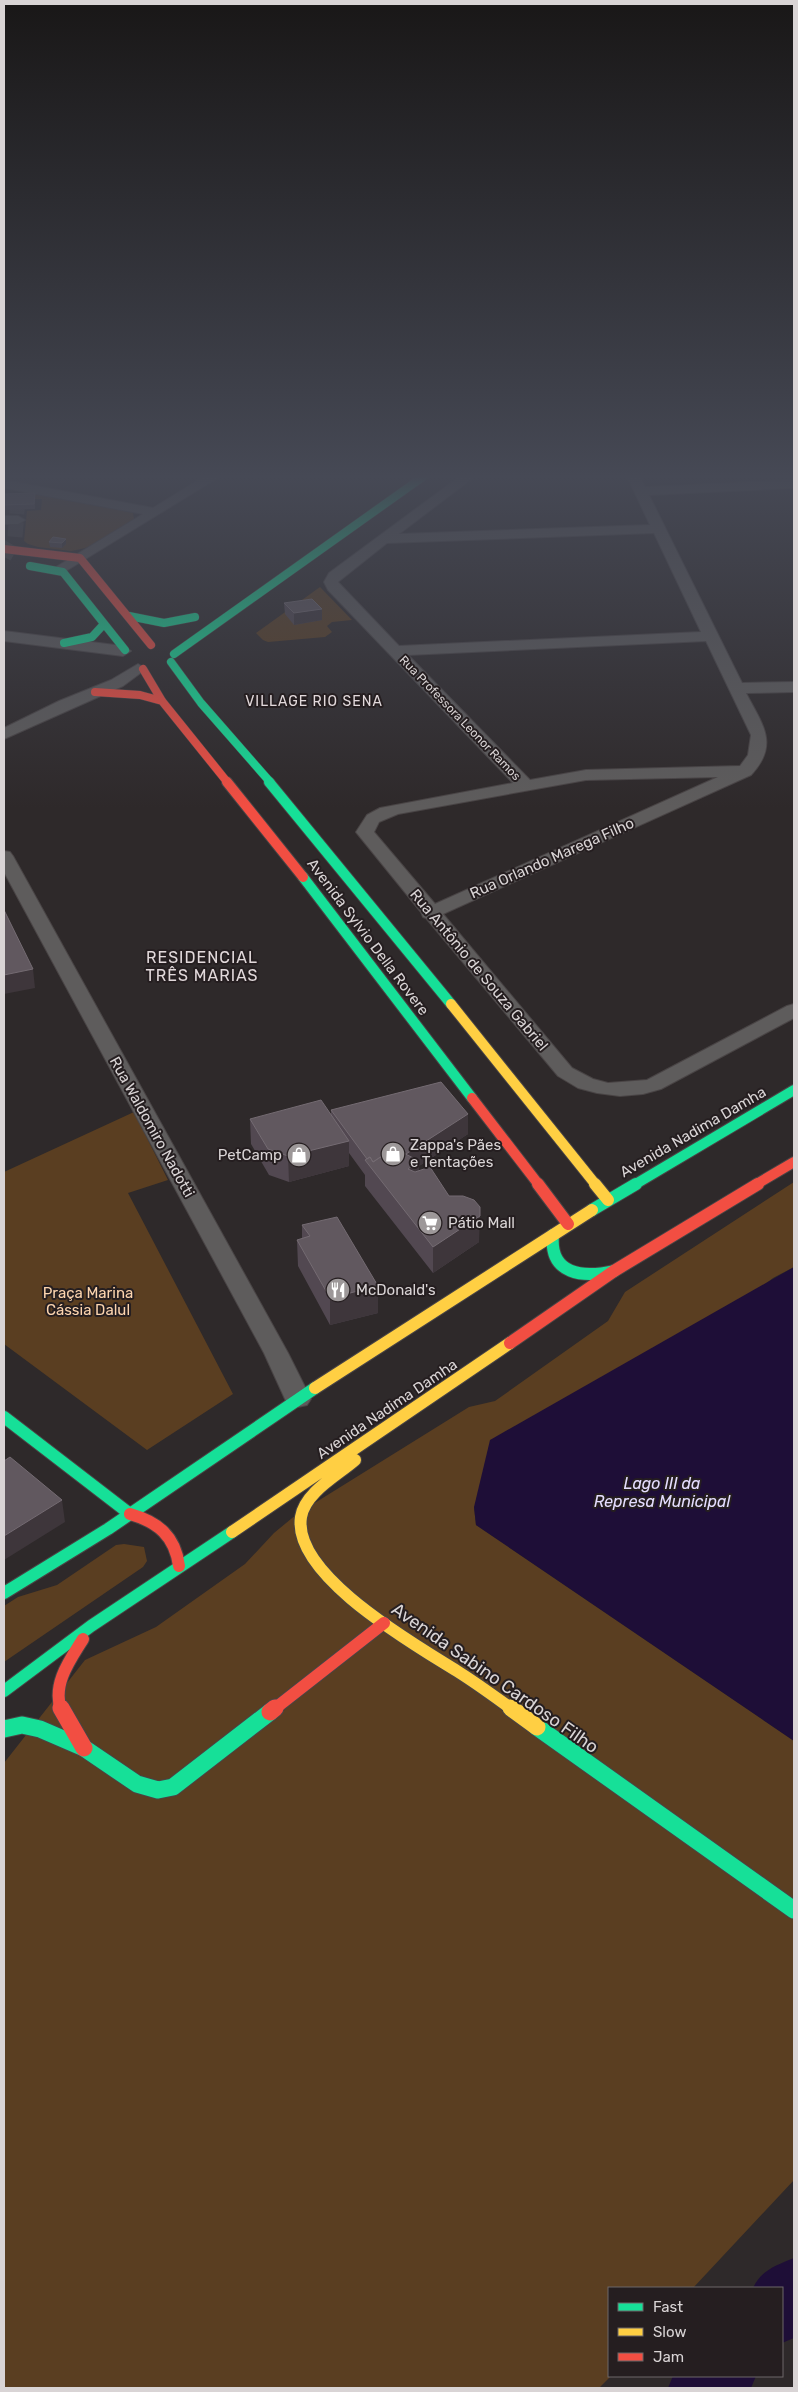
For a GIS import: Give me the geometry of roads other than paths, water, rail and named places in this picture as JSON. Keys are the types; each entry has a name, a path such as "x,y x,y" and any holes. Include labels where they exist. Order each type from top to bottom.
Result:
{"main road":[{"name":"Avenida Sylvio Della Rovere","path":"73,586 136,663 162,701 269,832 568,1224"},
{"name":"Avenida Sylvio Della Rovere","path":"103,586 129,616 163,649 201,703 307,825 608,1200"},
{"path":"136,663 163,649 258,586"},
{"path":"129,616 164,622 199,615 176,631"},
{"path":"64,643 94,636 100,633 104,624"},
{"path":"136,663 163,649"},
{"path":"95,692 140,696 162,701"},
{"path":"269,832 307,825"},
{"name":"Avenida Nadima Damha","path":"4,1593 107,1519 130,1514 298,1399 568,1224 794,1090"},
{"path":"762,1109 790,1105"},
{"path":"533,1125 546,1122"},
{"path":"499,1134 512,1131"},
{"name":"Avenida Nadima Damha","path":"4,1691 91,1626 377,1435 614,1271 794,1162"},
{"path":"553,1235 550,1242 551,1255 560,1265 577,1273 595,1276 614,1271"},
{"path":"4,1417 130,1514 152,1521 168,1532 178,1548 179,1566"},
{"name":"Avenida Sabino Cardoso Filho","path":"377,1435 351,1464 318,1491 306,1504 299,1529 308,1556 328,1578 384,1623 478,1685 794,1910"},
{"path":"104,1495 107,1519"},
{"path":"4,1729 22,1725 40,1729 84,1748 137,1784 158,1790 173,1787 384,1623"},
{"path":"84,1748 64,1722 56,1690 60,1676 91,1626"}],"street":[{"name":"Rua Professora Leonor Ramos","path":"332,586 526,786"},
{"path":"526,786 586,775 745,771 753,763 758,754 759,735 686,586"},
{"path":"4,636 64,643 136,663 117,684 95,692 4,734"},
{"path":"396,651 711,636"},
{"path":"736,688 794,687"},
{"name":"Rua Orlando Marega Filho","path":"430,913 745,771"},
{"path":"642,774 656,778 668,786 675,803"},
{"name":"Rua Antônio de Souza Gabriel","path":"526,786 398,809 370,820 365,832 368,839 565,1072 578,1082 619,1090 639,1090 668,1078 794,1010"},
{"name":"Rua Waldomiro Nadotti","path":"4,857 276,1353 298,1399"}],"water":[{"name":"Lago III da Represa Municipal","path":"794,1267 794,1741 476,1525 474,1507 490,1440"}],"waterway":[{"path":"783,2306 794,2294"},
{"path":"706,2388 717,2377"}],"place":[{"name":"Zappa's Pães e Tentações","path":"393,1154"},
{"name":"PetCamp","path":"299,1155"},
{"name":"Pátio Mall","path":"430,1223"},
{"name":"McDonald's","path":"338,1290"}],"district":[{"name":"VILLAGE RIO SENA","path":"314,701"},
{"name":"RESIDENCIAL TRÊS MARIAS","path":"202,966"}],"park label":[{"name":"Praça Marina Cássia Dalul","path":"88,1302"}]}
